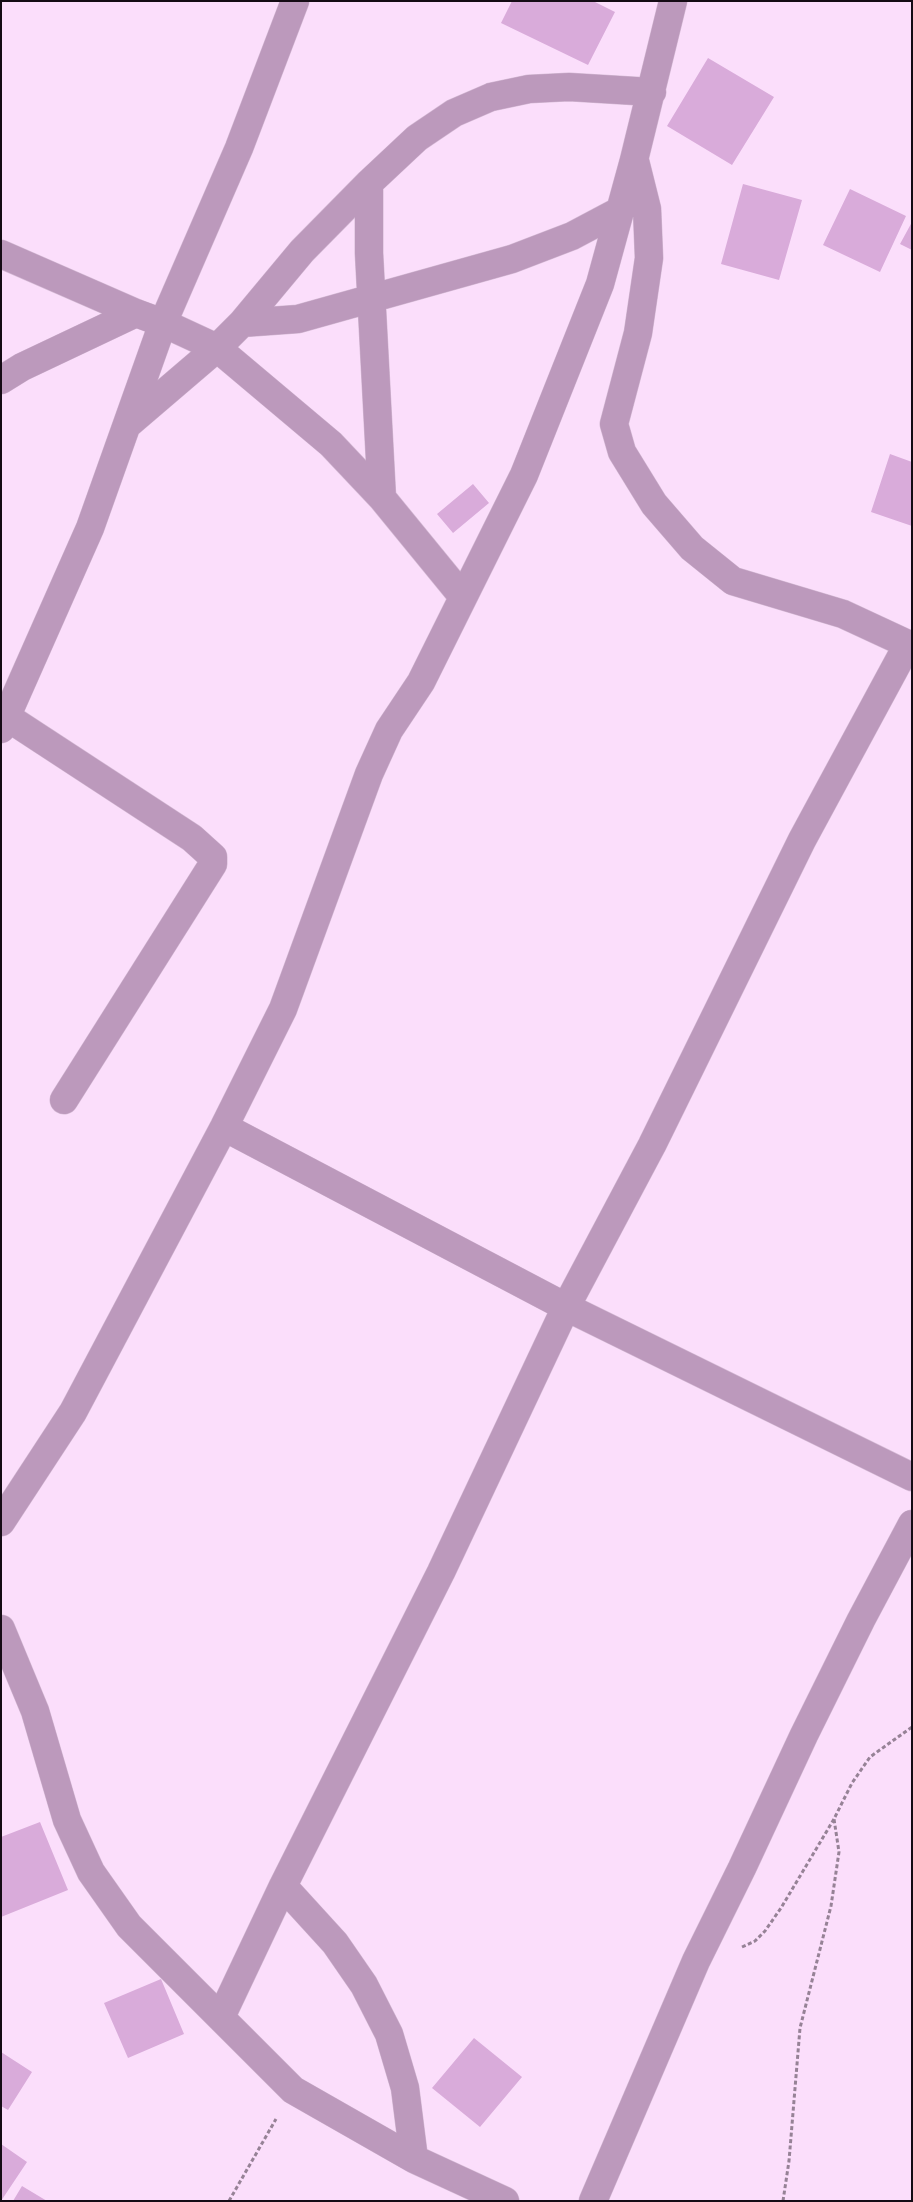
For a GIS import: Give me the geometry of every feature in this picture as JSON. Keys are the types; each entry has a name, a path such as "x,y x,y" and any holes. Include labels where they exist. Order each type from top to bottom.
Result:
{"street":[{"path":"64,1100 213,864 213,857 192,838 4,723 90,528 164,323 239,148 295,1"},
{"path":"1,1522 73,1412 224,1126 283,1009 369,774 389,730 420,682 524,476 600,284 652,92 673,1"},
{"path":"126,426 217,348 242,323 302,251 369,182 416,138 454,113 491,97 529,89 569,87 652,92"},
{"path":"221,2017 283,1886 440,1572 566,1307 656,1136 802,840 910,645 843,614 733,582 692,548 654,504 622,452 614,424 638,334 649,258 647,209 634,160"},
{"path":"369,182 369,253 382,498"},
{"path":"242,323 298,319 512,259 572,236 621,210"},
{"path":"1,254 136,314 164,323 217,348 331,444 382,498 462,597"},
{"path":"1,380 22,367 136,314"},
{"path":"224,1126 566,1307 912,1476"},
{"path":"593,2201 696,1961 742,1868 808,1726 912,1524"},
{"path":"1,1629 35,1712 67,1820 91,1872 129,1926 293,2090 414,2159 506,2201"},
{"path":"283,1886 335,1942 364,1985 389,2034 405,2088 414,2159"}],"path":[{"path":"696,1961 755,1941 765,1931 781,1908 834,1819 852,1783 870,1757 912,1727"},
{"path":"783,2201 789,2162 800,2028 831,1906 839,1852 834,1819"},
{"path":"228,2201 293,2090"}],"building":[{"path":"512,1 593,1 615,12 588,65 501,23"},
{"path":"708,58 774,97 732,165 667,126"},
{"path":"743,184 802,200 779,280 721,264"},
{"path":"850,189 906,216 880,272 823,245"},
{"path":"912,222 912,250 900,244"},
{"path":"890,454 912,462 912,526 871,512"},
{"path":"473,484 489,503 453,533 437,514"},
{"path":"40,1822 68,1890 1,1917 1,1837"},
{"path":"161,1979 184,2034 128,2058 104,2003"},
{"path":"474,2038 522,2077 480,2127 432,2088"},
{"path":"1,2052 32,2072 8,2110 1,2106"},
{"path":"1,2144 27,2162 1,2201"},
{"path":"22,2186 47,2201 13,2201"}]}
